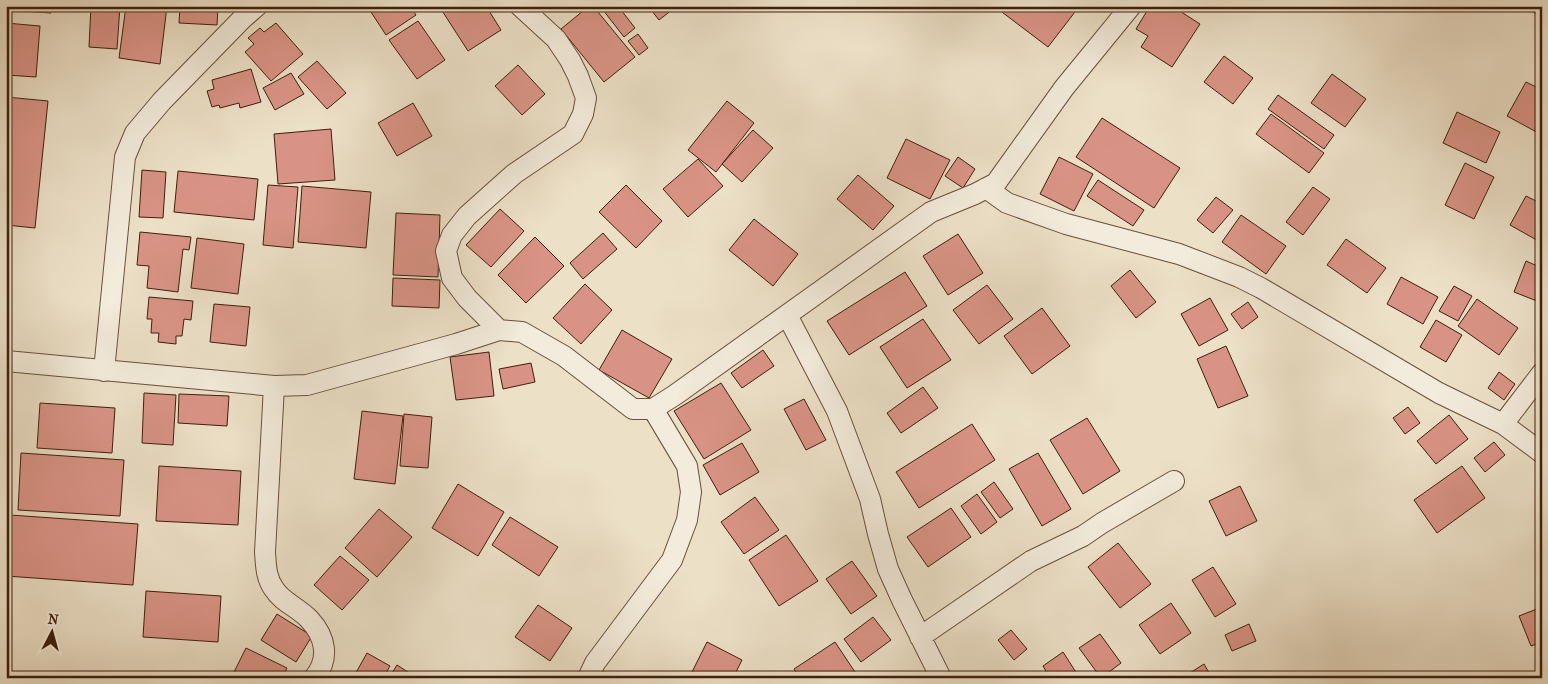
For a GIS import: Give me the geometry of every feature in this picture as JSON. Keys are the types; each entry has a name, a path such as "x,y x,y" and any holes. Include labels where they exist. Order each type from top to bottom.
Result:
{"street":[{"path":"104,371 125,158 136,133 162,101 257,6"},
{"path":"499,330 467,298 452,278 446,251 452,235 467,216 514,174 573,134 583,114 586,98 574,68 556,39 520,6"},
{"path":"6,361 274,386 307,385 456,344 499,330 522,332 564,356 633,408 652,409 675,395 931,212 996,183 1064,88 1131,6"},
{"path":"986,188 1007,203 1066,224 1179,254 1239,277 1439,393 1503,424 1540,450"},
{"path":"787,315 837,411 870,499 888,569 941,678"},
{"path":"1503,424 1542,373"},
{"path":"274,386 265,552 266,575 274,590 309,619 323,640 325,655 321,668 314,678"},
{"path":"588,678 595,663 672,560 687,520 691,492 687,466 652,409"},
{"path":"920,637 1031,561 1083,536 1174,481"}],"building":[{"path":"6,6 51,6 51,13 6,10"},
{"path":"91,6 120,6 117,49 89,47"},
{"path":"126,6 167,6 160,64 119,58"},
{"path":"180,6 226,6 226,8 218,8 217,25 179,23"},
{"path":"367,6 410,6 416,15 386,35"},
{"path":"439,6 486,6 501,30 468,51"},
{"path":"589,6 593,6 635,57 604,82 561,29"},
{"path":"609,6 618,6 635,28 624,37 603,10"},
{"path":"648,6 677,6 659,20"},
{"path":"994,6 1076,6 1078,8 1048,47"},
{"path":"1150,6 1172,6 1200,24 1172,67 1141,47 1148,36 1136,29"},
{"path":"1530,6 1542,6 1542,17 1528,9"},
{"path":"418,21 445,60 417,79 389,40"},
{"path":"6,23 40,26 36,77 6,75"},
{"path":"276,23 303,54 271,81 245,52 254,44 248,38 260,28 264,32"},
{"path":"638,34 648,48 639,55 628,41"},
{"path":"1224,56 1253,78 1233,104 1204,82"},
{"path":"317,61 346,93 327,109 298,77"},
{"path":"518,65 545,94 522,115 495,86"},
{"path":"251,69 261,102 240,108 239,103 220,108 219,105 212,107 207,91 214,89 212,80"},
{"path":"291,73 304,94 275,110 263,88"},
{"path":"1332,74 1366,99 1345,127 1311,103"},
{"path":"1526,82 1542,90 1542,135 1507,116"},
{"path":"1278,95 1334,135 1324,149 1268,109"},
{"path":"6,97 48,101 35,228 6,225"},
{"path":"727,101 754,123 716,172 688,150"},
{"path":"413,103 432,136 397,156 378,123"},
{"path":"1457,112 1500,132 1486,163 1443,143"},
{"path":"1271,114 1324,153 1309,173 1256,134"},
{"path":"1102,118 1180,168 1154,208 1076,157"},
{"path":"331,129 335,180 278,184 274,134"},
{"path":"753,130 773,148 742,182 722,164"},
{"path":"906,139 950,160 930,199 887,178"},
{"path":"958,157 975,169 963,188 945,176"},
{"path":"1059,157 1093,174 1074,211 1040,194"},
{"path":"698,159 723,186 688,217 663,189"},
{"path":"1465,163 1494,177 1474,219 1445,205"},
{"path":"142,170 166,172 163,218 139,217"},
{"path":"178,171 258,179 254,220 174,212"},
{"path":"858,175 894,206 873,230 837,199"},
{"path":"1098,180 1144,210 1133,226 1087,196"},
{"path":"268,185 298,187 293,248 263,245"},
{"path":"626,185 662,221 636,248 599,212"},
{"path":"302,186 371,192 366,248 298,242"},
{"path":"1313,187 1330,199 1303,235 1286,222"},
{"path":"1526,196 1542,204 1542,243 1510,225"},
{"path":"1216,197 1233,210 1213,233 1197,220"},
{"path":"500,209 524,231 491,267 466,245"},
{"path":"396,213 440,215 438,277 393,275"},
{"path":"1241,215 1286,246 1266,274 1222,242"},
{"path":"754,219 798,254 773,286 729,250"},
{"path":"140,232 191,237 189,250 183,249 178,292 147,288 149,266 137,265"},
{"path":"603,233 617,249 583,279 570,263"},
{"path":"958,234 983,273 948,295 923,256"},
{"path":"535,237 564,266 526,303 498,275"},
{"path":"197,238 244,244 238,294 191,288"},
{"path":"1346,239 1386,268 1367,293 1327,265"},
{"path":"1526,261 1542,268 1542,303 1514,292"},
{"path":"1130,270 1156,302 1136,318 1111,286"},
{"path":"905,272 927,306 849,355 827,321"},
{"path":"1401,277 1438,297 1423,324 1387,304"},
{"path":"393,278 440,280 439,308 392,306"},
{"path":"585,284 612,310 581,344 553,318"},
{"path":"987,285 1013,319 979,344 953,310"},
{"path":"1454,286 1472,296 1458,321 1439,311"},
{"path":"149,297 193,301 191,320 184,319 182,336 176,336 176,344 158,342 159,333 151,333 152,319 147,319"},
{"path":"1210,298 1228,330 1199,346 1181,314"},
{"path":"1477,299 1518,328 1499,355 1458,326"},
{"path":"1248,302 1258,317 1242,329 1231,314"},
{"path":"214,304 250,307 246,346 210,342"},
{"path":"1042,308 1070,346 1032,374 1004,336"},
{"path":"923,319 951,360 907,388 880,347"},
{"path":"1436,320 1462,335 1446,362 1420,347"},
{"path":"622,330 672,359 649,398 599,370"},
{"path":"1226,346 1248,396 1218,408 1197,359"},
{"path":"763,350 774,366 742,388 731,373"},
{"path":"489,352 494,396 456,400 450,357"},
{"path":"531,363 535,382 503,389 499,369"},
{"path":"1499,372 1515,384 1504,400 1488,388"},
{"path":"721,383 751,430 704,459 674,411"},
{"path":"923,387 938,408 901,433 887,413"},
{"path":"144,393 176,395 173,445 142,443"},
{"path":"179,394 229,396 227,426 178,423"},
{"path":"804,399 826,440 806,450 784,409"},
{"path":"40,403 115,408 112,453 37,448"},
{"path":"1408,407 1420,423 1405,434 1393,418"},
{"path":"362,411 403,416 395,484 354,479"},
{"path":"404,414 432,417 428,468 400,466"},
{"path":"1449,415 1468,439 1436,464 1417,441"},
{"path":"1087,418 1120,471 1083,494 1050,440"},
{"path":"972,424 995,460 919,508 896,472"},
{"path":"1494,442 1505,455 1485,472 1474,458"},
{"path":"742,443 759,472 720,495 703,465"},
{"path":"21,453 124,460 120,516 18,510"},
{"path":"1038,453 1071,509 1042,526 1009,469"},
{"path":"159,466 241,471 238,525 156,521"},
{"path":"1462,466 1485,498 1437,533 1414,500"},
{"path":"994,482 1013,509 1000,518 981,492"},
{"path":"458,484 504,512 478,556 432,528"},
{"path":"1240,486 1257,521 1226,536 1209,501"},
{"path":"977,494 997,522 981,534 961,506"},
{"path":"755,497 779,530 744,554 721,522"},
{"path":"951,508 971,537 928,567 907,537"},
{"path":"379,509 412,537 377,577 345,548"},
{"path":"10,515 138,524 133,585 6,576"},
{"path":"510,517 558,547 539,576 492,545"},
{"path":"786,535 818,581 779,606 749,560"},
{"path":"1118,543 1151,584 1120,608 1088,567"},
{"path":"340,556 369,580 342,610 314,585"},
{"path":"852,561 877,596 851,614 826,579"},
{"path":"1213,567 1236,604 1215,617 1192,580"},
{"path":"146,591 221,596 218,642 143,637"},
{"path":"1171,603 1191,633 1160,654 1139,625"},
{"path":"538,605 572,628 550,661 515,637"},
{"path":"1542,607 1542,642 1531,646 1519,616"},
{"path":"277,614 312,636 296,662 261,640"},
{"path":"873,617 891,640 861,662 844,639"},
{"path":"1249,624 1256,641 1232,651 1225,635"},
{"path":"1011,630 1027,649 1014,660 998,640"},
{"path":"1100,634 1121,663 1101,678 1079,648"},
{"path":"707,642 742,660 733,678 689,678"},
{"path":"835,642 859,678 800,678 794,669"},
{"path":"246,648 287,668 282,678 231,678"},
{"path":"1063,652 1079,677 1050,678 1043,666"},
{"path":"367,653 390,666 383,678 353,678"},
{"path":"1204,664 1212,678 1182,678"},
{"path":"397,665 417,678 389,678"},
{"path":"423,673 434,678 421,678"}]}
